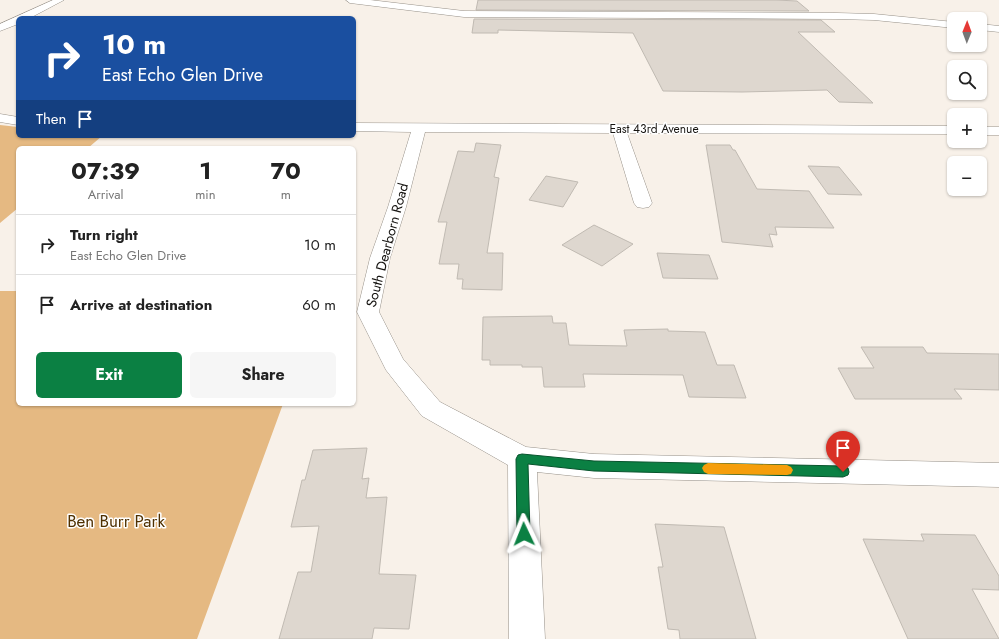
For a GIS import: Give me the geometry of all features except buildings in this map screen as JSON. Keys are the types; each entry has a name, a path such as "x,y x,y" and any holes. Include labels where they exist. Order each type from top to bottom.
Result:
{"street":[{"path":"26,16 60,0"},
{"path":"350,0 464,14 837,16 874,17 947,24"},
{"path":"423,10 433,0"},
{"path":"0,28 16,21"},
{"path":"987,28 999,29"},
{"path":"0,118 16,121"},
{"name":"East 43rd Avenue","path":"356,127 947,130"},
{"name":"South Dearborn Road","path":"419,127 397,206 380,258 368,312 394,364 431,409 522,459"},
{"path":"619,129 643,203"},
{"path":"987,131 999,131"},
{"path":"527,639 522,459 594,466 999,475"}],"green space":[{"path":"0,125 16,127 16,138 100,138 90,146 16,146 16,210 0,223"},
{"name":"Ben Burr Park","path":"0,291 16,291 16,406 282,406 197,639 0,639"}],"slow traffic":[{"path":"708,468 787,470"}],"route":[{"path":"524,534 522,459 594,466 843,472"}]}
